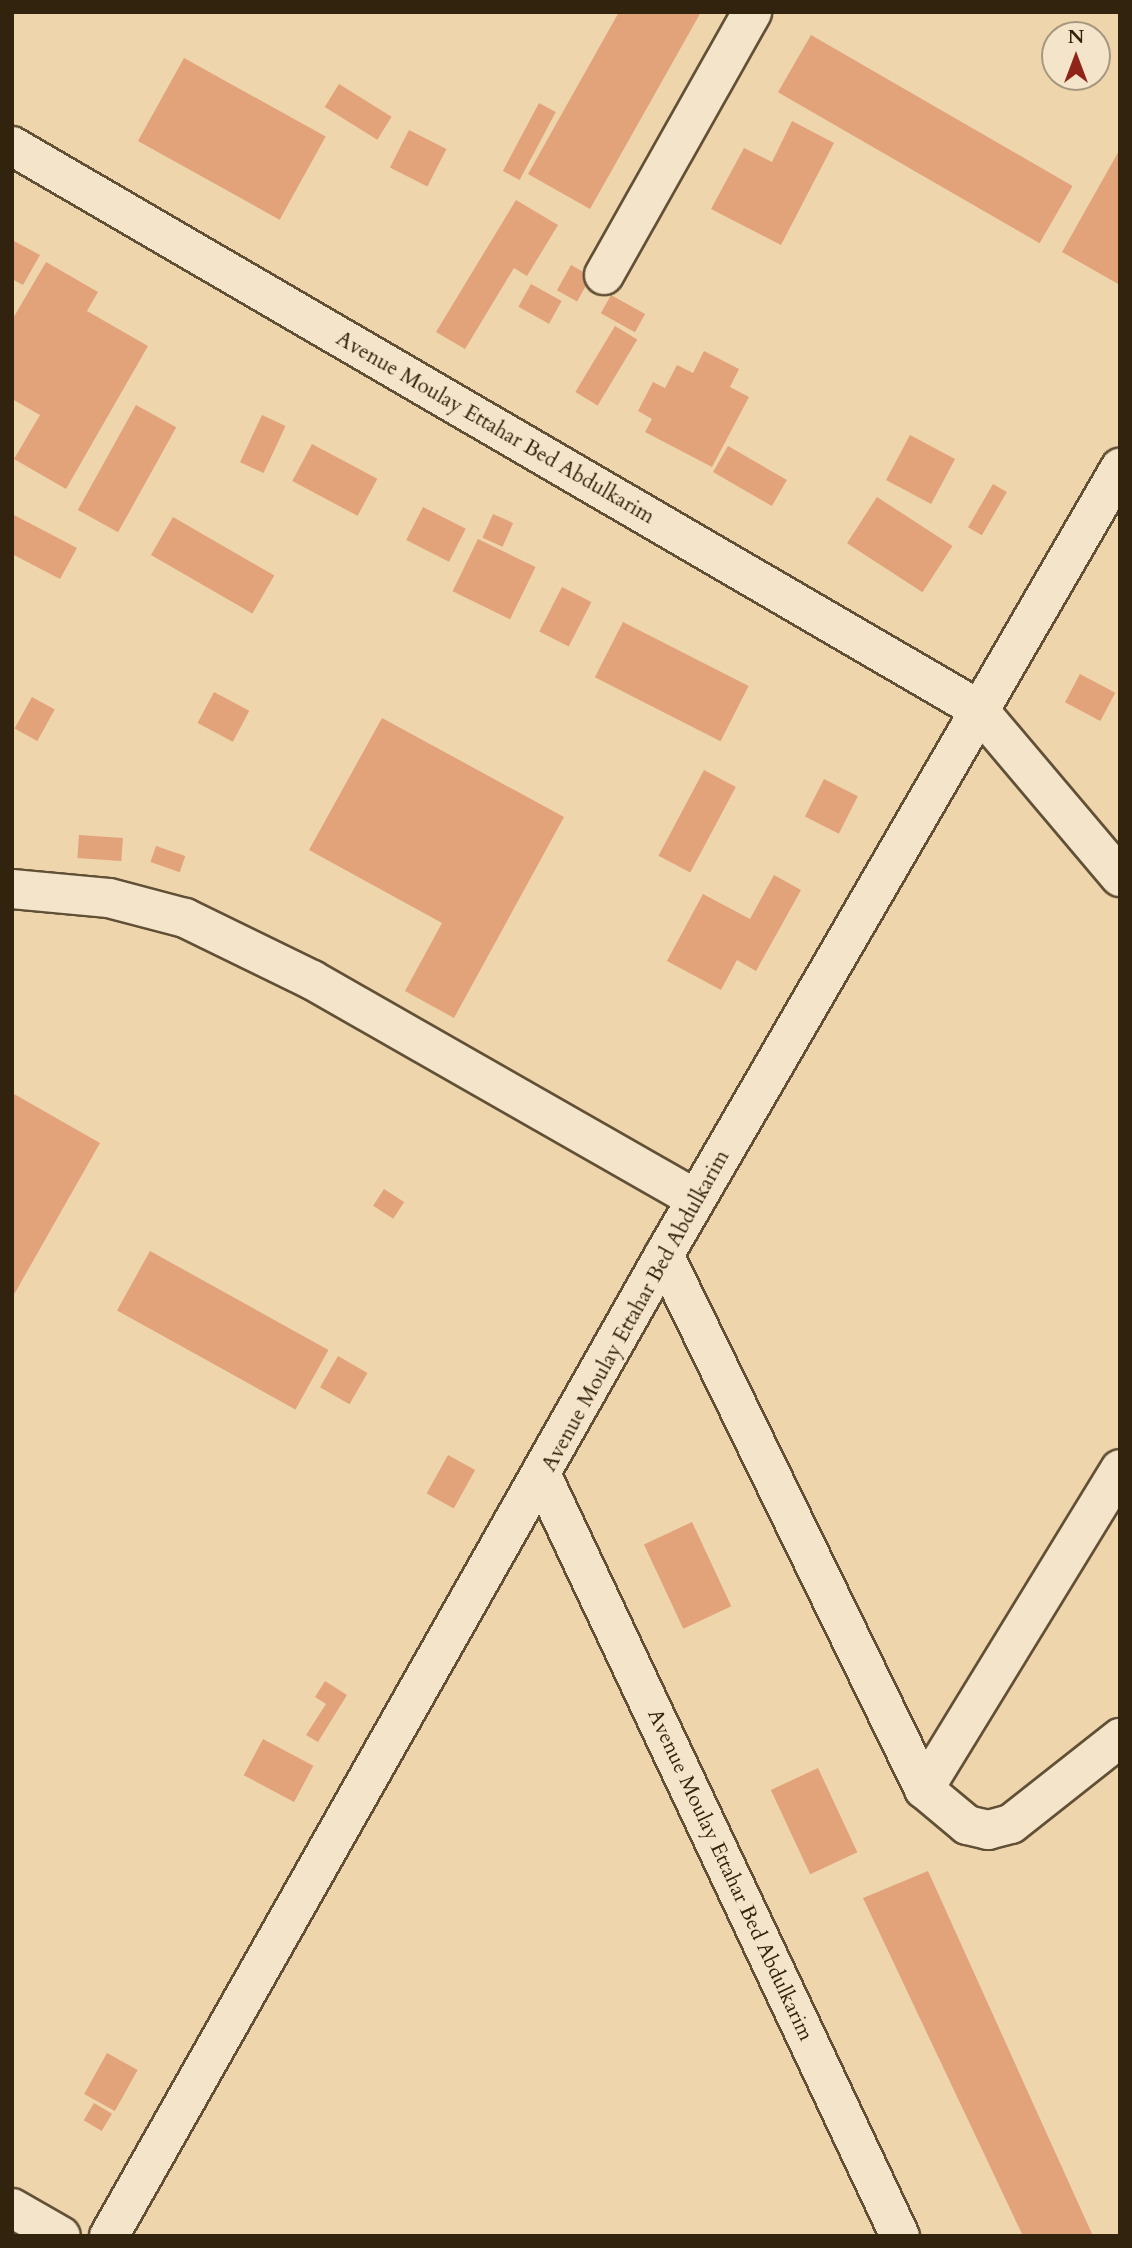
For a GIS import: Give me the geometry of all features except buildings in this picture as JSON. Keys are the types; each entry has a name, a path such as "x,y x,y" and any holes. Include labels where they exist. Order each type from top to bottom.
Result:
{"street":[{"path":"604,275 752,12"},
{"name":"Avenue Moulay Ettahar Bed Abdulkarim","path":"12,146 978,709"},
{"name":"Avenue Moulay Ettahar Bed Abdulkarim","path":"900,2236 542,1476 664,1255 978,709 1115,485"},
{"path":"978,709 1120,877"},
{"path":"12,889 109,898 185,918 312,980 696,1199"},
{"path":"664,1255 924,1789 967,1825 988,1830 1011,1824 1120,1738"},
{"path":"924,1789 1120,1469"},
{"path":"109,2236 542,1476"},
{"path":"12,2208 61,2236"}]}
